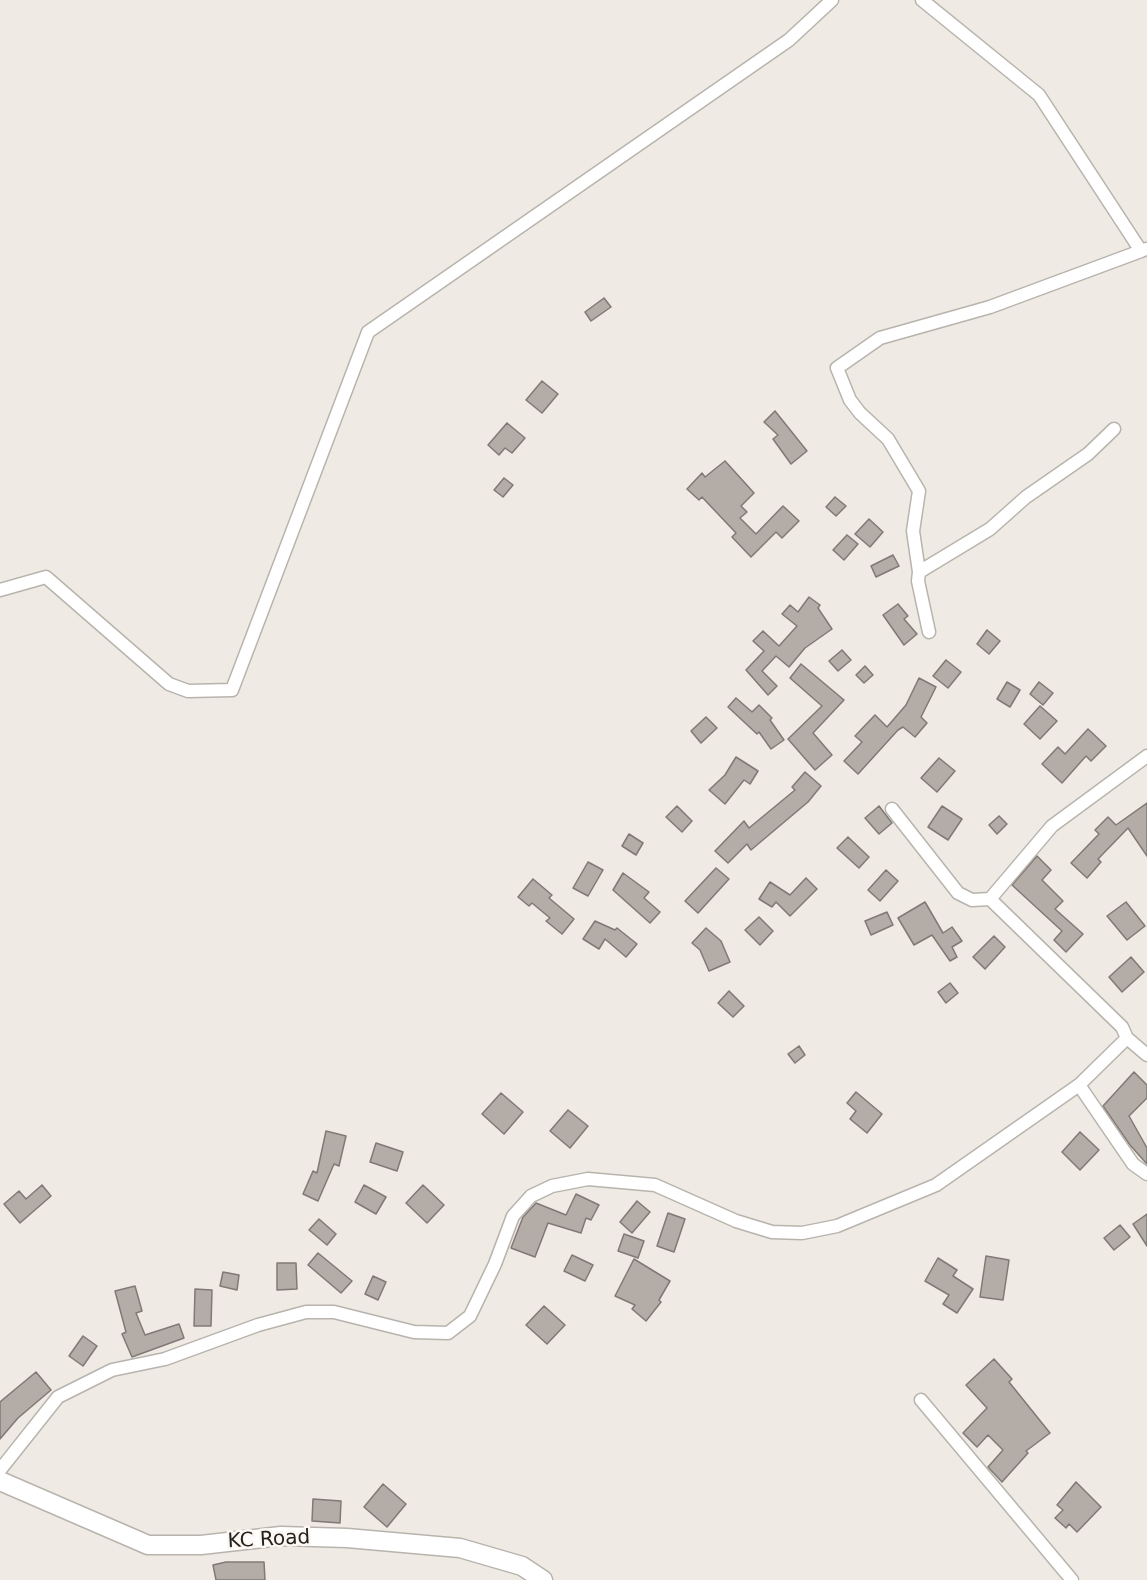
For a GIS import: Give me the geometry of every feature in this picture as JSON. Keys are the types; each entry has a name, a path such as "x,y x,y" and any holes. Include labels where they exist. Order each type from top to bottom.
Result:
{"main road":[{"name":"KC Road","path":"0,1481 148,1545 201,1545 281,1536 358,1539 460,1548 522,1566 543,1580"}],"street":[{"path":"0,590 46,577 169,684 188,691 232,690 368,332 789,40 832,0"},
{"path":"922,0 1039,95 1144,250 990,307 880,338 837,368 850,400 860,413 888,439 919,491 913,531 919,572 918,581 929,632"},
{"path":"919,572 990,529 1026,497 1088,454 1114,429"},
{"path":"892,809 958,892 972,900 990,899 1052,826 1147,756"},
{"path":"990,899 1122,1027 1126,1038 1147,1054"},
{"path":"0,1470 58,1397 112,1370 165,1359 258,1325 306,1312 334,1311 414,1332 448,1333 470,1316 495,1264 513,1216 531,1196 552,1186 588,1179 655,1185 736,1221 772,1232 802,1233 837,1226 936,1185 1079,1085 1126,1038"},
{"path":"1079,1085 1133,1164 1147,1174"},
{"path":"921,1400 1072,1580"}],"building":[{"path":"604,298 611,307 591,321 585,312"},
{"path":"542,381 558,394 542,413 526,400"},
{"path":"775,411 807,451 791,464 773,439 778,435 764,422"},
{"path":"507,423 525,438 512,453 505,448 499,455 488,445"},
{"path":"725,461 754,493 741,506 747,512 740,518 756,534 783,506 799,521 782,538 776,532 751,557 732,537 736,533 702,497 699,500 687,489 702,473 705,477"},
{"path":"504,478 513,485 503,497 494,490"},
{"path":"835,497 846,506 836,516 826,507"},
{"path":"869,519 883,532 870,547 855,534"},
{"path":"847,535 858,544 844,560 833,550"},
{"path":"893,555 899,566 876,577 871,566"},
{"path":"809,597 820,605 818,608 832,629 805,648 789,667 776,656 762,671 777,686 768,695 746,670 764,651 753,641 763,631 779,646 797,626 782,614 790,605 798,612"},
{"path":"898,604 908,616 904,619 917,634 904,645 883,615"},
{"path":"987,630 1000,641 989,654 977,644"},
{"path":"842,650 851,660 838,671 829,661"},
{"path":"946,660 961,672 948,688 933,676"},
{"path":"801,664 844,700 813,733 832,755 815,770 788,739 822,706 790,678"},
{"path":"865,666 873,675 864,683 856,675"},
{"path":"919,678 936,687 921,717 927,723 915,737 903,727 898,730 858,774 844,761 862,742 855,736 875,715 887,727 906,705"},
{"path":"1007,682 1020,690 1010,707 997,699"},
{"path":"1039,682 1053,693 1043,705 1030,694"},
{"path":"736,698 752,712 759,705 772,718 770,720 784,740 771,749 759,732 757,734 728,707"},
{"path":"1040,706 1057,721 1040,739 1024,724"},
{"path":"706,717 717,728 701,743 691,731"},
{"path":"1088,729 1106,746 1091,761 1086,756 1062,783 1042,764 1058,747 1065,754"},
{"path":"736,757 758,771 750,784 744,780 725,804 709,790 725,775"},
{"path":"939,758 955,771 937,792 921,778"},
{"path":"805,772 821,786 808,802 751,850 747,844 728,863 715,851 744,821 749,828 795,790 792,787"},
{"path":"1147,803 1147,856 1128,828 1098,859 1101,862 1087,878 1071,863 1099,834 1095,830 1108,817 1116,825"},
{"path":"677,806 692,821 682,832 666,817"},
{"path":"879,806 892,823 879,834 865,818"},
{"path":"942,806 962,819 948,840 928,827"},
{"path":"999,816 1007,824 997,834 989,825"},
{"path":"629,834 643,843 636,855 622,846"},
{"path":"848,837 869,857 859,868 837,848"},
{"path":"1037,856 1051,870 1042,880 1063,901 1055,909 1083,934 1066,952 1054,940 1062,931 1012,885"},
{"path":"588,862 603,870 588,896 573,888"},
{"path":"716,868 729,879 698,913 685,901"},
{"path":"886,870 898,881 880,901 868,890"},
{"path":"623,873 649,892 644,898 660,912 650,923 613,890"},
{"path":"806,878 817,889 790,916 776,902 772,907 759,899 770,882 790,895"},
{"path":"533,879 552,895 549,898 574,919 562,934 546,921 550,918 532,903 529,906 518,897"},
{"path":"925,902 943,933 952,927 962,941 952,947 957,957 950,961 932,935 914,945 898,918"},
{"path":"1126,902 1145,926 1127,940 1107,916"},
{"path":"887,912 893,925 871,935 865,921"},
{"path":"759,917 773,931 760,945 745,930"},
{"path":"595,921 615,930 617,928 637,944 626,957 605,939 599,949 583,939"},
{"path":"706,928 721,941 730,962 709,971 700,950 692,943"},
{"path":"994,936 1005,947 985,969 973,957"},
{"path":"1131,957 1144,972 1122,992 1109,977"},
{"path":"950,983 958,993 946,1003 938,992"},
{"path":"729,991 744,1006 733,1017 718,1003"},
{"path":"799,1046 805,1055 795,1063 788,1054"},
{"path":"1134,1072 1147,1085 1147,1098 1129,1116 1147,1148 1147,1164 1130,1145 1103,1106"},
{"path":"856,1092 882,1114 867,1133 850,1119 856,1111 847,1103"},
{"path":"501,1093 523,1112 504,1134 482,1114"},
{"path":"568,1110 588,1126 570,1148 550,1131"},
{"path":"326,1131 346,1136 339,1166 334,1164 318,1201 303,1194 313,1171 317,1173"},
{"path":"1080,1132 1099,1150 1080,1170 1062,1152"},
{"path":"376,1143 403,1152 397,1171 370,1162"},
{"path":"42,1185 51,1196 20,1223 4,1204 19,1191 26,1199"},
{"path":"364,1185 386,1197 376,1214 355,1202"},
{"path":"423,1185 444,1205 427,1223 406,1203"},
{"path":"576,1194 599,1205 591,1220 586,1218 581,1233 548,1223 535,1257 511,1248 523,1217 536,1203 566,1215"},
{"path":"637,1201 650,1212 632,1233 620,1222"},
{"path":"668,1213 685,1219 674,1252 657,1246"},
{"path":"1147,1214 1147,1246 1133,1224"},
{"path":"319,1219 336,1234 327,1245 309,1230"},
{"path":"1120,1225 1130,1237 1114,1250 1104,1238"},
{"path":"624,1234 644,1241 638,1258 618,1251"},
{"path":"318,1253 352,1281 341,1293 308,1265"},
{"path":"572,1255 593,1265 585,1281 564,1271"},
{"path":"986,1256 1009,1260 1003,1300 980,1297"},
{"path":"938,1258 957,1270 953,1276 973,1289 957,1313 943,1304 949,1295 925,1281"},
{"path":"634,1259 670,1281 659,1300 661,1302 646,1321 632,1309 635,1305 615,1296"},
{"path":"277,1263 296,1263 297,1289 277,1290"},
{"path":"223,1272 239,1275 237,1290 220,1286"},
{"path":"373,1276 386,1282 378,1300 365,1294"},
{"path":"135,1286 142,1311 136,1313 145,1335 179,1324 184,1338 132,1357 122,1334 126,1332 115,1291"},
{"path":"195,1289 212,1290 211,1326 194,1326"},
{"path":"544,1306 565,1325 547,1344 526,1325"},
{"path":"83,1336 97,1346 83,1366 69,1356"},
{"path":"994,1359 1012,1379 1009,1382 1050,1433 1026,1451 1028,1453 1002,1482 988,1467 1003,1450 988,1435 977,1447 963,1433 987,1408 966,1385"},
{"path":"36,1372 51,1390 18,1418 0,1439 0,1402"},
{"path":"1076,1482 1101,1507 1077,1532 1069,1524 1066,1528 1055,1518 1063,1510 1057,1505"},
{"path":"383,1484 406,1504 387,1527 364,1507"},
{"path":"313,1499 341,1501 340,1523 312,1521"},
{"path":"226,1562 264,1562 265,1580 216,1580 213,1565"}]}
